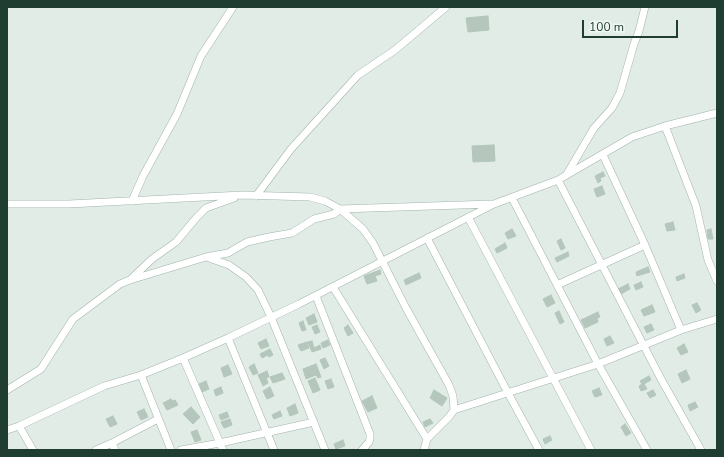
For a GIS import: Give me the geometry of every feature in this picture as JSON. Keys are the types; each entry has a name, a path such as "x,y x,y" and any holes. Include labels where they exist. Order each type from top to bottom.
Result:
{"street":[{"path":"132,201 143,176 177,114 201,56 233,7"},
{"path":"256,196 291,149 358,76 394,50 446,7"},
{"path":"566,176 594,128 612,108 620,94 645,7"},
{"path":"7,430 19,426 104,386 141,375 228,338 316,296 494,204 558,180 632,137 666,126 717,113"},
{"path":"666,126 696,206 708,260 717,281"},
{"path":"603,155 645,246 681,330"},
{"path":"558,180 644,345 701,450"},
{"path":"130,280 152,259 176,242 197,216 206,208 242,195"},
{"path":"7,204 69,204 242,195 310,197 325,201 340,209 363,229 373,243 406,308 449,385 453,396 455,405 454,410 449,417 427,438 424,450"},
{"path":"512,198 598,364 646,448 638,450"},
{"path":"7,390 41,368 73,319 120,284 130,280 206,257 228,253 247,242 292,234 314,219 334,214 340,209 494,204"},
{"path":"468,217 591,450"},
{"path":"427,238 539,450"},
{"path":"557,285 645,246"},
{"path":"206,257 229,265 246,277 258,290 271,317 325,450"},
{"path":"333,287 427,438"},
{"path":"316,296 370,434 369,442 362,450"},
{"path":"454,410 598,364 681,330 717,319"},
{"path":"228,338 274,450"},
{"path":"183,358 222,447"},
{"path":"141,375 170,450"},
{"path":"96,450 114,447 158,419"},
{"path":"181,450 222,447 267,432 314,422"},
{"path":"19,426 33,450"}],"building":[{"path":"488,16 489,30 468,32 466,18"},
{"path":"494,145 495,161 473,162 472,146"},
{"path":"603,172 605,176 600,178 601,181 598,183 595,176"},
{"path":"602,186 605,194 597,197 594,189"},
{"path":"673,222 675,230 667,231 665,224"},
{"path":"512,229 516,236 508,239 505,233"},
{"path":"711,229 713,239 708,239 707,230"},
{"path":"561,239 565,248 561,250 557,241"},
{"path":"505,243 507,248 497,253 495,249"},
{"path":"568,252 569,256 557,262 555,258"},
{"path":"648,267 650,272 637,276 636,272"},
{"path":"380,270 381,274 375,276 377,281 367,284 364,276"},
{"path":"419,273 421,278 406,285 404,280"},
{"path":"684,274 685,278 677,281 676,277"},
{"path":"641,282 643,287 636,290 634,285"},
{"path":"628,284 630,289 621,294 618,289"},
{"path":"551,295 555,303 547,307 543,299"},
{"path":"697,303 701,310 696,313 692,305"},
{"path":"652,305 655,312 644,316 641,310"},
{"path":"559,311 564,322 560,324 555,313"},
{"path":"598,312 600,317 597,318 598,322 585,328 581,320"},
{"path":"314,314 317,322 309,325 306,318"},
{"path":"303,321 306,330 302,331 299,323"},
{"path":"651,324 654,330 647,333 644,327"},
{"path":"317,325 320,332 315,334 312,327"},
{"path":"348,325 353,333 348,336 344,328"},
{"path":"610,336 614,343 607,346 604,339"},
{"path":"266,339 269,346 261,349 258,343"},
{"path":"328,340 330,345 323,348 321,343"},
{"path":"312,341 314,348 320,345 321,349 312,352 308,342"},
{"path":"307,342 309,348 301,351 298,345"},
{"path":"684,344 688,352 681,355 677,348"},
{"path":"270,349 273,355 269,357 268,355 262,358 260,354"},
{"path":"325,358 329,366 324,369 320,360"},
{"path":"254,364 258,373 253,375 249,367"},
{"path":"316,364 321,377 318,378 316,375 306,379 303,369"},
{"path":"228,365 232,374 224,377 221,368"},
{"path":"686,370 690,379 682,383 678,374"},
{"path":"267,371 269,377 266,378 268,383 263,386 258,375"},
{"path":"282,373 285,379 273,383 270,377"},
{"path":"649,376 651,380 644,384 647,389 641,391 639,386 642,384 640,381"},
{"path":"315,378 320,390 313,393 308,381"},
{"path":"331,379 334,387 328,389 325,381"},
{"path":"206,381 209,389 202,392 199,384"},
{"path":"221,387 223,393 216,396 214,390"},
{"path":"270,387 274,396 267,399 263,391"},
{"path":"599,388 602,395 595,397 592,391"},
{"path":"434,390 447,398 442,406 430,398"},
{"path":"653,390 656,395 650,398 647,393"},
{"path":"372,396 377,408 368,412 362,401"},
{"path":"171,399 172,401 175,400 178,405 167,410 163,403"},
{"path":"695,402 698,407 690,411 688,405"},
{"path":"295,404 298,413 290,416 287,408"},
{"path":"191,407 200,417 193,424 183,414"},
{"path":"144,409 148,417 141,420 137,412"},
{"path":"280,411 282,416 274,419 272,415"},
{"path":"227,412 229,417 221,420 219,415"},
{"path":"113,416 117,424 110,427 106,419"},
{"path":"230,419 232,425 224,428 221,422"},
{"path":"430,419 433,423 425,427 423,422"},
{"path":"625,424 631,433 626,436 621,427"},
{"path":"197,430 201,440 195,442 191,432"},
{"path":"550,436 552,440 545,444 543,439"},
{"path":"343,440 345,446 336,449 334,444"}]}
